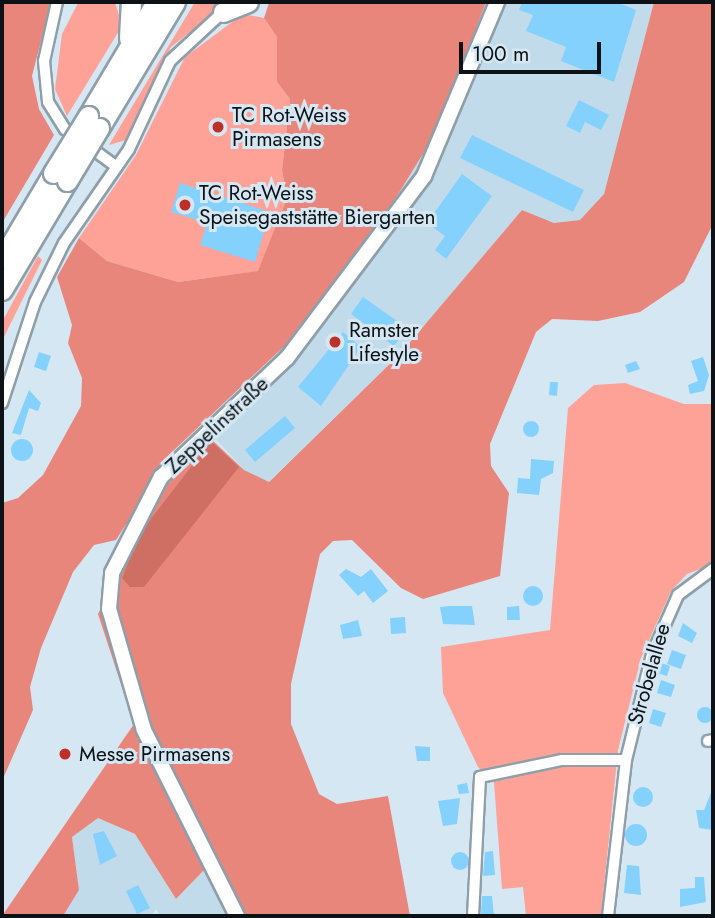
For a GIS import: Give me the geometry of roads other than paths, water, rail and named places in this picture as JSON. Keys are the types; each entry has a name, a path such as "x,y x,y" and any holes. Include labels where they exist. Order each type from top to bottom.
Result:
{"highway":[{"path":"122,60 134,22 131,2"},
{"path":"93,122 122,60 156,2"},
{"path":"2,290 60,177 93,122 175,2"},
{"path":"223,12 248,2"},
{"path":"2,259 60,177"}],"street":[{"path":"57,2 44,61 48,102 65,129 117,167"},
{"name":"Zeppelinstraße","path":"237,916 144,730 109,609 112,573 162,477 287,358 424,176 497,2"},
{"path":"2,403 43,283 117,167 170,61 223,12"},
{"name":"Strobelallee","path":"608,916 626,760 668,610 686,584 713,569"},
{"path":"473,916 480,777 562,760 626,760"}],"place":[{"name":"TC Rot-Weiss Pirmasens","path":"218,127"},
{"name":"TC Rot-Weiss Speisegaststätte Biergarten","path":"185,205"},
{"name":"Ramster Lifestyle","path":"335,342"},
{"name":"Messe Pirmasens","path":"65,754"}]}
